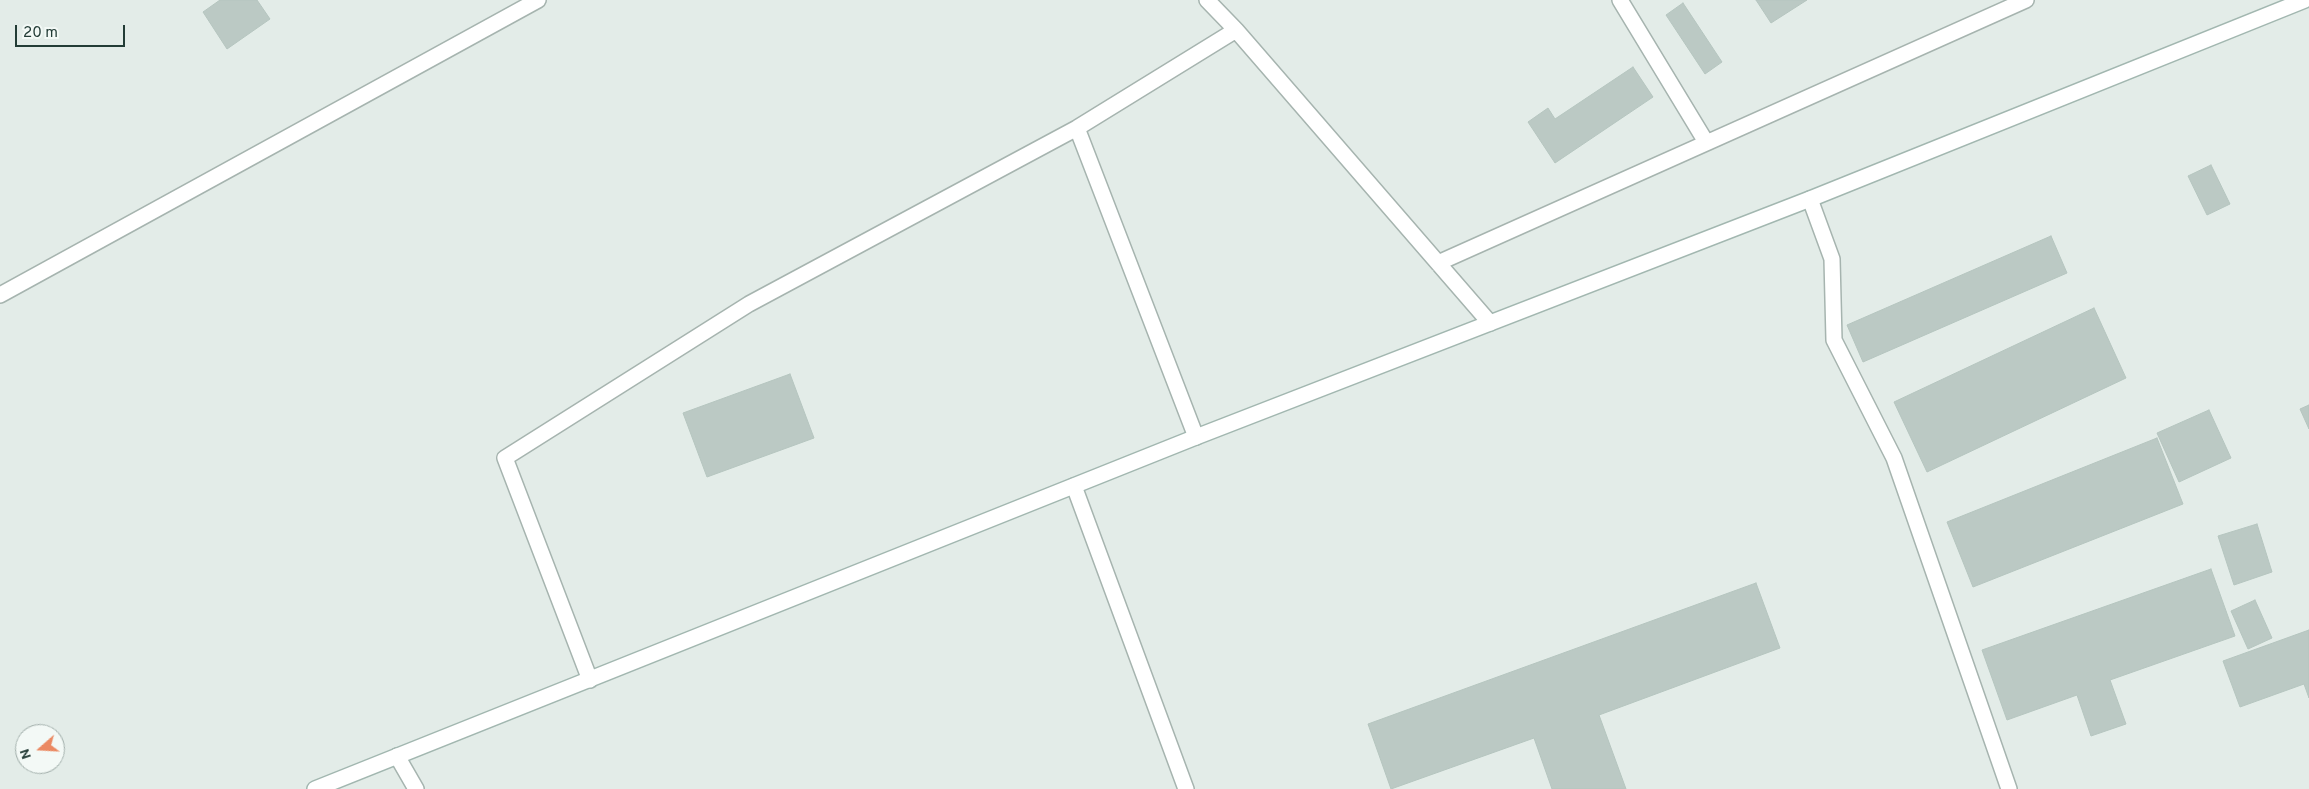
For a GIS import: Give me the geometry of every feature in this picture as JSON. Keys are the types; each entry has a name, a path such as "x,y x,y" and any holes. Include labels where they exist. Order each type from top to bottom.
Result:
{"street":[{"path":"0,295 538,0"},
{"path":"1207,0 1236,30 1490,323"},
{"path":"1620,0 1706,142"},
{"path":"1438,263 2026,0"},
{"path":"315,789 1196,437 1810,199 2305,0"},
{"path":"590,680 505,458 749,304 1077,128 1236,30"},
{"path":"1077,128 1196,437"},
{"path":"1810,199 1832,258 1834,340 1894,458 2009,789"},
{"path":"1074,486 1186,789"},
{"path":"397,756 416,789"}],"building":[{"path":"220,0 257,0 270,19 227,49 203,12"},
{"path":"1756,0 1807,0 1771,23"},
{"path":"1683,3 1722,62 1705,74 1666,15"},
{"path":"1633,67 1653,97 1555,163 1528,122 1548,108 1555,119"},
{"path":"2211,165 2230,204 2207,215 2188,176"},
{"path":"2051,236 2067,273 1863,362 1847,325"},
{"path":"2094,308 2126,378 1927,472 1894,402"},
{"path":"790,374 814,438 707,477 683,413"},
{"path":"2309,405 2309,429 2300,409"},
{"path":"2209,410 2231,458 2179,482 2157,433"},
{"path":"2157,438 2183,504 1973,587 1947,522"},
{"path":"2257,524 2272,572 2234,585 2218,536"},
{"path":"2211,569 2235,636 2110,680 2126,724 2091,736 2077,695 2007,720 1982,650"},
{"path":"1756,583 1780,648 1599,715 1626,789 1552,789 1534,738 1391,789 1368,724"},
{"path":"2255,600 2272,638 2248,649 2231,611"},
{"path":"2309,630 2309,698 2304,684 2240,707 2223,661"}]}
